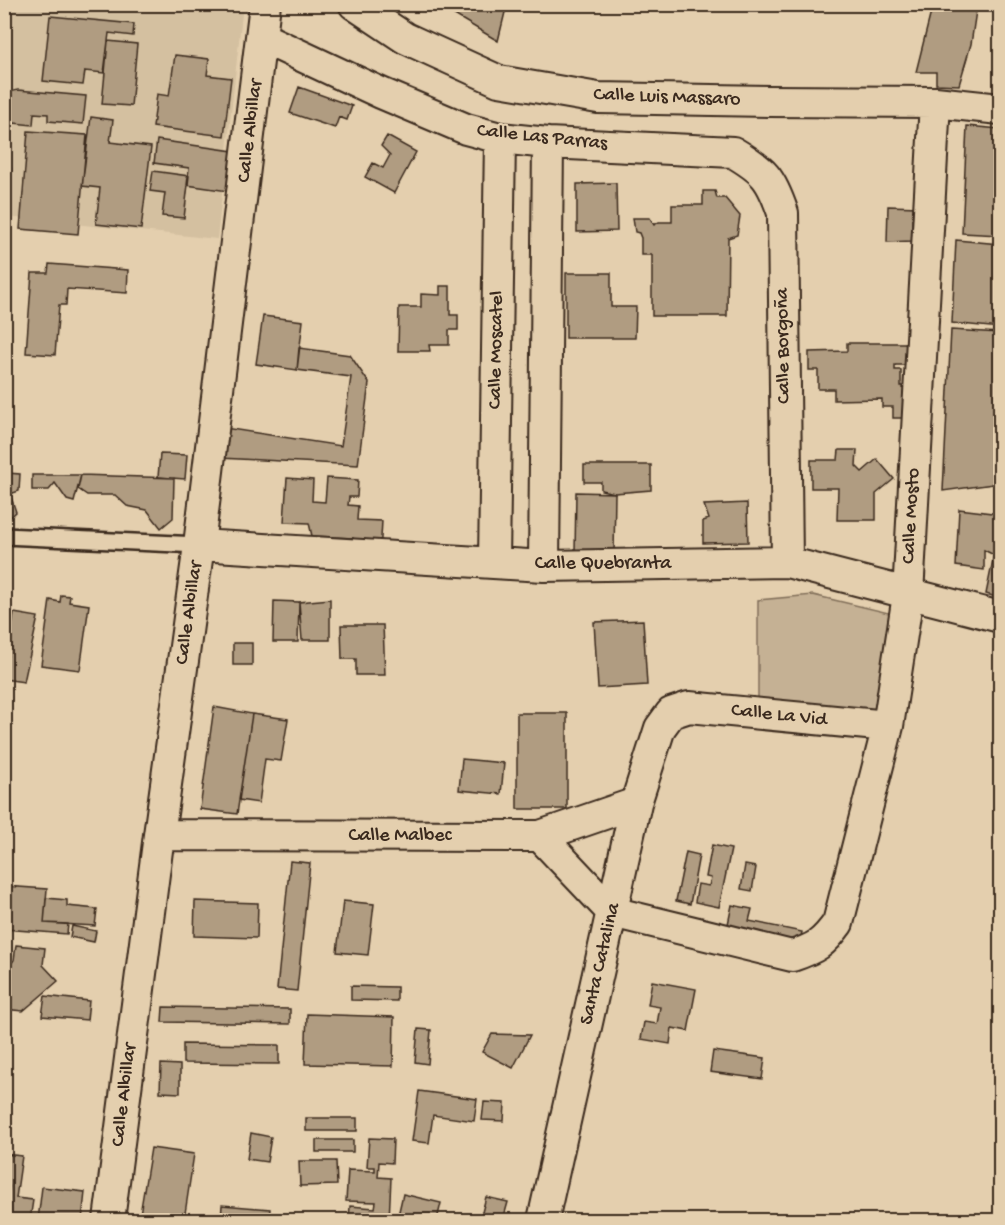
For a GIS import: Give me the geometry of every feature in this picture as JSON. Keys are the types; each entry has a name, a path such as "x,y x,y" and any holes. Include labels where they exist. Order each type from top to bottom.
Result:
{"street":[{"name":"Calle Albillar","path":"109,1221 159,835 200,545 266,4"},
{"name":"Calle Luis Massaro","path":"354,4 405,38 499,81 587,96 758,101 935,102 1000,109"},
{"name":"Calle Las Parras","path":"263,38 381,93 466,129 500,138 548,143 733,152"},
{"name":"Calle Mosto","path":"612,912 792,956 810,950 826,940 837,923 888,726 908,595 935,102"},
{"name":"Calle Moscatel","path":"494,562 500,138"},
{"path":"544,566 548,143"},
{"name":"Calle Borgoña","path":"733,152 759,168 775,190 783,213 787,562"},
{"name":"Calle Quebranta","path":"200,545 544,566 787,562 1000,617"},
{"name":"Calle La Vid","path":"671,713 689,707 888,726"},
{"name":"Santa Catalina","path":"543,1221 636,803 660,728 671,713"},
{"name":"Calle Malbec","path":"159,835 540,836 636,803"},
{"path":"540,836 612,912"}],"lane":[{"path":"4,536 200,545"}],"shaded area":[{"path":"5,5 243,5 217,239 7,217 5,230"},
{"path":"813,595 897,615 886,710 758,703 758,600"}],"building":[{"path":"436,4 507,4 498,41"},
{"path":"933,4 977,4 971,44 959,85 936,84 936,72 916,72"},
{"path":"50,16 134,24 133,36 109,33 104,73 85,71 83,85 43,81"},
{"path":"108,41 137,44 131,106 102,104"},
{"path":"175,55 209,59 207,75 231,78 224,136 153,127 157,94 169,96"},
{"path":"299,87 352,106 347,120 339,117 335,128 290,113"},
{"path":"18,90 86,96 83,124 48,121 48,114 34,113 33,125 4,122 4,93"},
{"path":"91,117 113,120 110,142 151,147 141,229 96,224 100,188 82,186"},
{"path":"967,126 1000,129 1000,235 962,233"},
{"path":"28,131 87,135 78,234 20,229"},
{"path":"387,136 416,152 394,193 365,177 373,163 383,168 390,155 381,146"},
{"path":"157,140 233,151 228,191 187,185 189,168 154,163"},
{"path":"4,168 11,168 7,217 4,217"},
{"path":"153,171 189,176 184,218 162,216 165,193 150,191"},
{"path":"616,183 617,231 577,232 577,184"},
{"path":"703,191 715,191 717,198 725,198 740,216 737,235 728,238 727,316 652,316 652,255 641,255 641,238 639,233 635,232 633,218 650,218 654,225 659,222 672,222 672,205 703,205"},
{"path":"888,206 918,207 918,219 912,219 912,241 887,242"},
{"path":"956,240 1000,244 1000,328 952,323"},
{"path":"49,264 128,270 127,293 67,289 66,305 59,305 55,355 26,353 32,273 48,273"},
{"path":"566,273 611,273 611,307 636,307 635,338 566,338"},
{"path":"440,286 450,286 450,315 458,315 458,330 449,330 449,345 429,345 430,351 398,351 399,307 421,307 421,294 440,295"},
{"path":"263,316 303,321 297,370 256,364"},
{"path":"951,330 1000,333 1000,483 943,491"},
{"path":"847,343 913,343 913,365 895,365 895,370 901,370 901,386 912,386 912,418 893,418 893,407 882,407 882,399 834,400 834,389 818,389 818,370 809,370 809,352 847,351"},
{"path":"299,348 350,355 369,383 358,465 220,458 225,428 341,446 351,377 297,370"},
{"path":"839,450 857,450 856,466 862,472 877,459 894,479 876,494 876,520 837,520 838,488 811,488 811,460 838,460"},
{"path":"160,454 187,455 185,479 158,477"},
{"path":"584,465 651,465 651,490 615,493 601,490 601,482 584,482"},
{"path":"7,473 20,474 19,491 10,494 16,512 4,523 4,485 10,485"},
{"path":"32,475 81,475 74,502 67,500 55,483 49,490 32,490"},
{"path":"81,475 174,478 173,518 161,528 147,510 127,506 115,495 87,495 78,489"},
{"path":"287,478 313,480 312,501 325,502 327,478 358,480 357,497 349,497 348,505 358,506 357,520 382,521 380,554 352,553 353,538 312,536 309,523 284,522"},
{"path":"576,492 615,493 614,554 575,553"},
{"path":"747,503 748,542 703,543 703,521 709,519 704,505"},
{"path":"959,509 1000,514 1000,598 986,594 994,555 984,550 984,570 956,566"},
{"path":"61,595 70,596 69,602 89,605 80,670 41,665 50,600 60,602"},
{"path":"330,599 330,640 302,640 299,602"},
{"path":"274,601 299,602 298,642 273,642"},
{"path":"14,613 38,617 24,682 4,679"},
{"path":"643,620 647,685 598,688 594,622"},
{"path":"341,625 383,625 385,675 356,675 356,659 342,659"},
{"path":"233,643 252,643 252,665 233,665"},
{"path":"214,707 252,714 237,814 200,809"},
{"path":"1000,707 1000,733 996,732"},
{"path":"517,713 567,713 567,809 517,809"},
{"path":"252,714 288,719 281,761 265,759 259,803 239,800"},
{"path":"462,759 504,763 501,794 459,790"},
{"path":"712,845 731,849 719,907 695,902 698,884 709,886 711,878 706,877"},
{"path":"686,852 699,855 690,904 676,901"},
{"path":"290,861 310,863 297,991 277,989"},
{"path":"745,865 756,867 752,891 741,889"},
{"path":"4,886 47,889 44,923 68,924 67,934 4,929"},
{"path":"46,898 67,900 67,906 97,909 95,926 44,923"},
{"path":"195,901 258,903 257,938 194,936"},
{"path":"343,901 374,904 368,955 337,952"},
{"path":"732,905 752,909 749,921 802,932 798,950 726,934"},
{"path":"72,926 96,931 94,942 70,937"},
{"path":"16,945 45,948 43,965 58,981 23,1011 4,1009 4,972 14,960"},
{"path":"652,981 696,989 688,1031 672,1028 670,1044 641,1039 644,1022 657,1024 660,1007 648,1005"},
{"path":"351,986 397,987 397,1001 351,1000"},
{"path":"45,996 89,1001 87,1020 42,1016"},
{"path":"163,1007 290,1009 290,1024 162,1022"},
{"path":"307,1014 394,1017 393,1066 305,1064"},
{"path":"418,1029 431,1030 428,1064 415,1062"},
{"path":"492,1034 530,1035 513,1068 482,1052"},
{"path":"183,1044 279,1045 279,1064 183,1063"},
{"path":"713,1051 765,1058 762,1079 710,1072"},
{"path":"161,1064 180,1065 180,1093 160,1092"},
{"path":"419,1091 477,1099 474,1121 433,1115 429,1143 412,1141"},
{"path":"484,1102 505,1103 504,1121 482,1120"},
{"path":"306,1118 357,1118 357,1131 306,1131"},
{"path":"251,1133 271,1137 267,1162 247,1159"},
{"path":"369,1138 393,1139 392,1163 379,1162 378,1177 391,1178 389,1220 349,1220 350,1206 375,1208 376,1202 346,1201 348,1170 375,1171 375,1167 367,1167"},
{"path":"316,1140 353,1140 353,1152 316,1152"},
{"path":"151,1148 194,1154 184,1220 140,1214"},
{"path":"4,1154 22,1156 16,1198 33,1200 30,1220 5,1218 9,1186 4,1185"},
{"path":"299,1161 336,1161 337,1185 300,1186"},
{"path":"4,1185 9,1186 5,1220 4,1220"},
{"path":"42,1187 85,1192 82,1220 38,1220"},
{"path":"403,1194 441,1203 437,1220 397,1220"},
{"path":"486,1197 508,1202 503,1220 480,1220"},
{"path":"222,1205 270,1209 269,1220 221,1220"}]}
